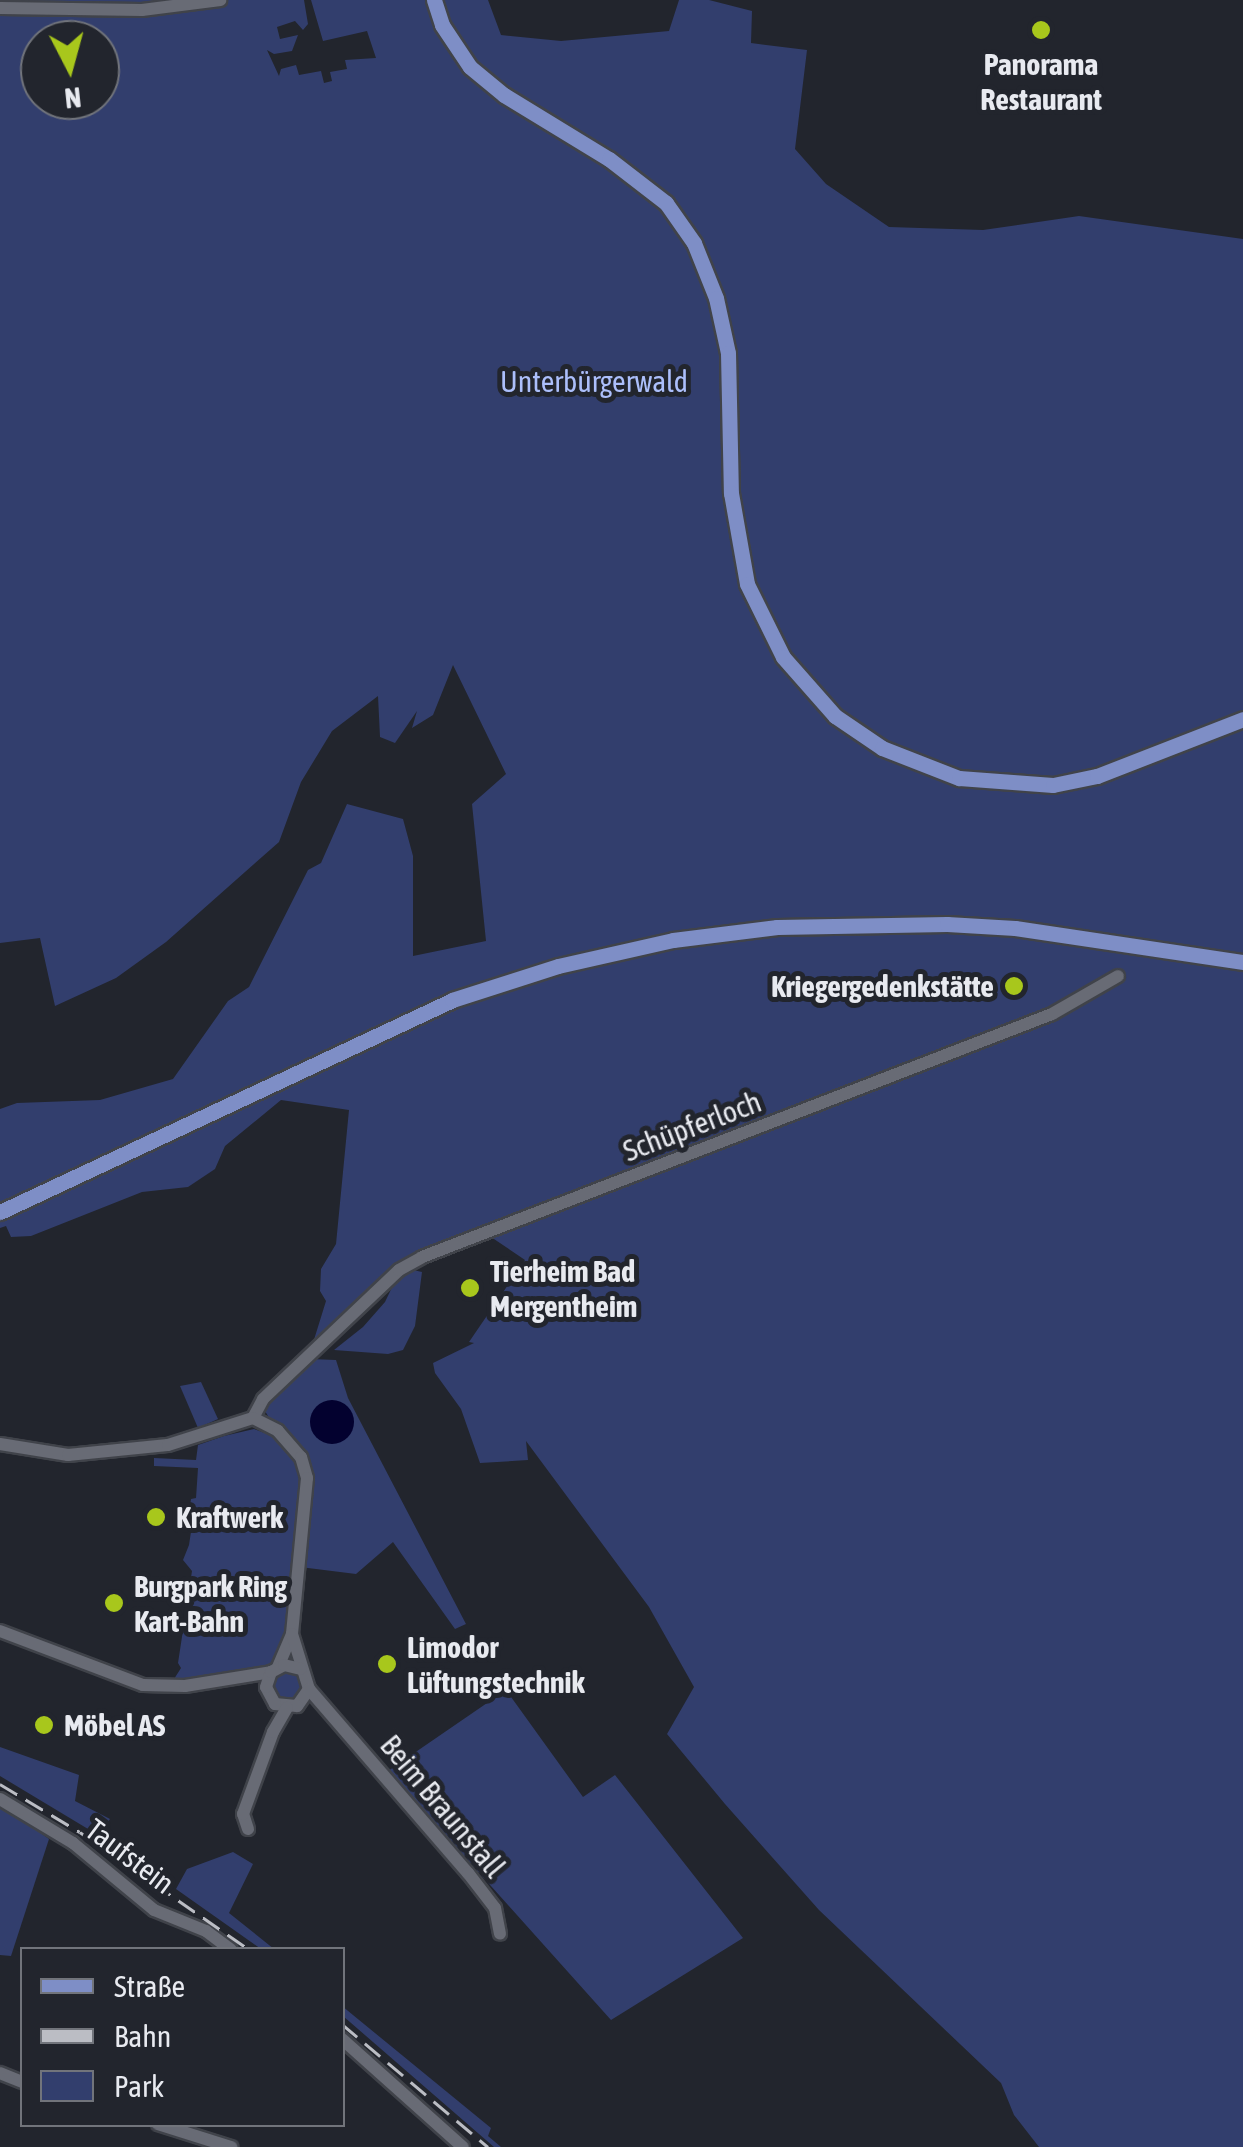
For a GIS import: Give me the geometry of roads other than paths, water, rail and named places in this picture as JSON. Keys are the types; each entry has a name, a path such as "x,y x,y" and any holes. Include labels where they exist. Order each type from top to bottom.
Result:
{"main road":[{"path":"434,0 442,25 470,67 504,95 609,159 666,203 694,243 716,298 728,352 731,493 747,584 783,656 835,716 882,748 958,778 1053,785 1097,776 1243,719"},
{"path":"2,1211 452,1000 558,966 672,940 777,927 947,924 1015,928 1243,962"}],"street":[{"path":"0,8 142,10 220,0"},
{"name":"Schüpferloch","path":"253,1418 263,1399 399,1270 422,1257 1052,1014 1118,976"},
{"path":"0,1444 68,1455 125,1452 168,1446 253,1418 278,1431 301,1456 307,1478 292,1634 309,1690 273,1732 244,1814 248,1829"},
{"path":"0,1632 143,1685 186,1686 301,1669"},
{"path":"273,1732 268,1693 274,1670 292,1634"},
{"path":"236,1678 268,1693"},
{"name":"Beim Braunstall","path":"309,1690 468,1873 495,1908 500,1934"},
{"name":"Beim Braunstall","path":"268,1693 334,1716"},
{"name":"Taufstein","path":"0,1800 73,1843 154,1910 206,1931 227,1947"},
{"path":"345,2043 463,2147"},
{"path":"168,2127 231,2147"}],"railway":[{"path":"0,1784 80,1832 246,1947"},
{"path":"345,2027 488,2147"}],"place":[{"name":"Panorama Restaurant","path":"1041,30"},
{"name":"Kriegergedenkstätte","path":"1014,986"},
{"name":"Tierheim Bad Mergentheim","path":"470,1288"},
{"name":"Kraftwerk","path":"156,1517"},
{"name":"Burgpark Ring Kart-Bahn","path":"114,1603"},
{"name":"Limodor Lüftungstechnik","path":"387,1664"},
{"name":"Möbel AS","path":"44,1725"}],"park label":[{"name":"Unterbürgerwald","path":"594,381"}]}
